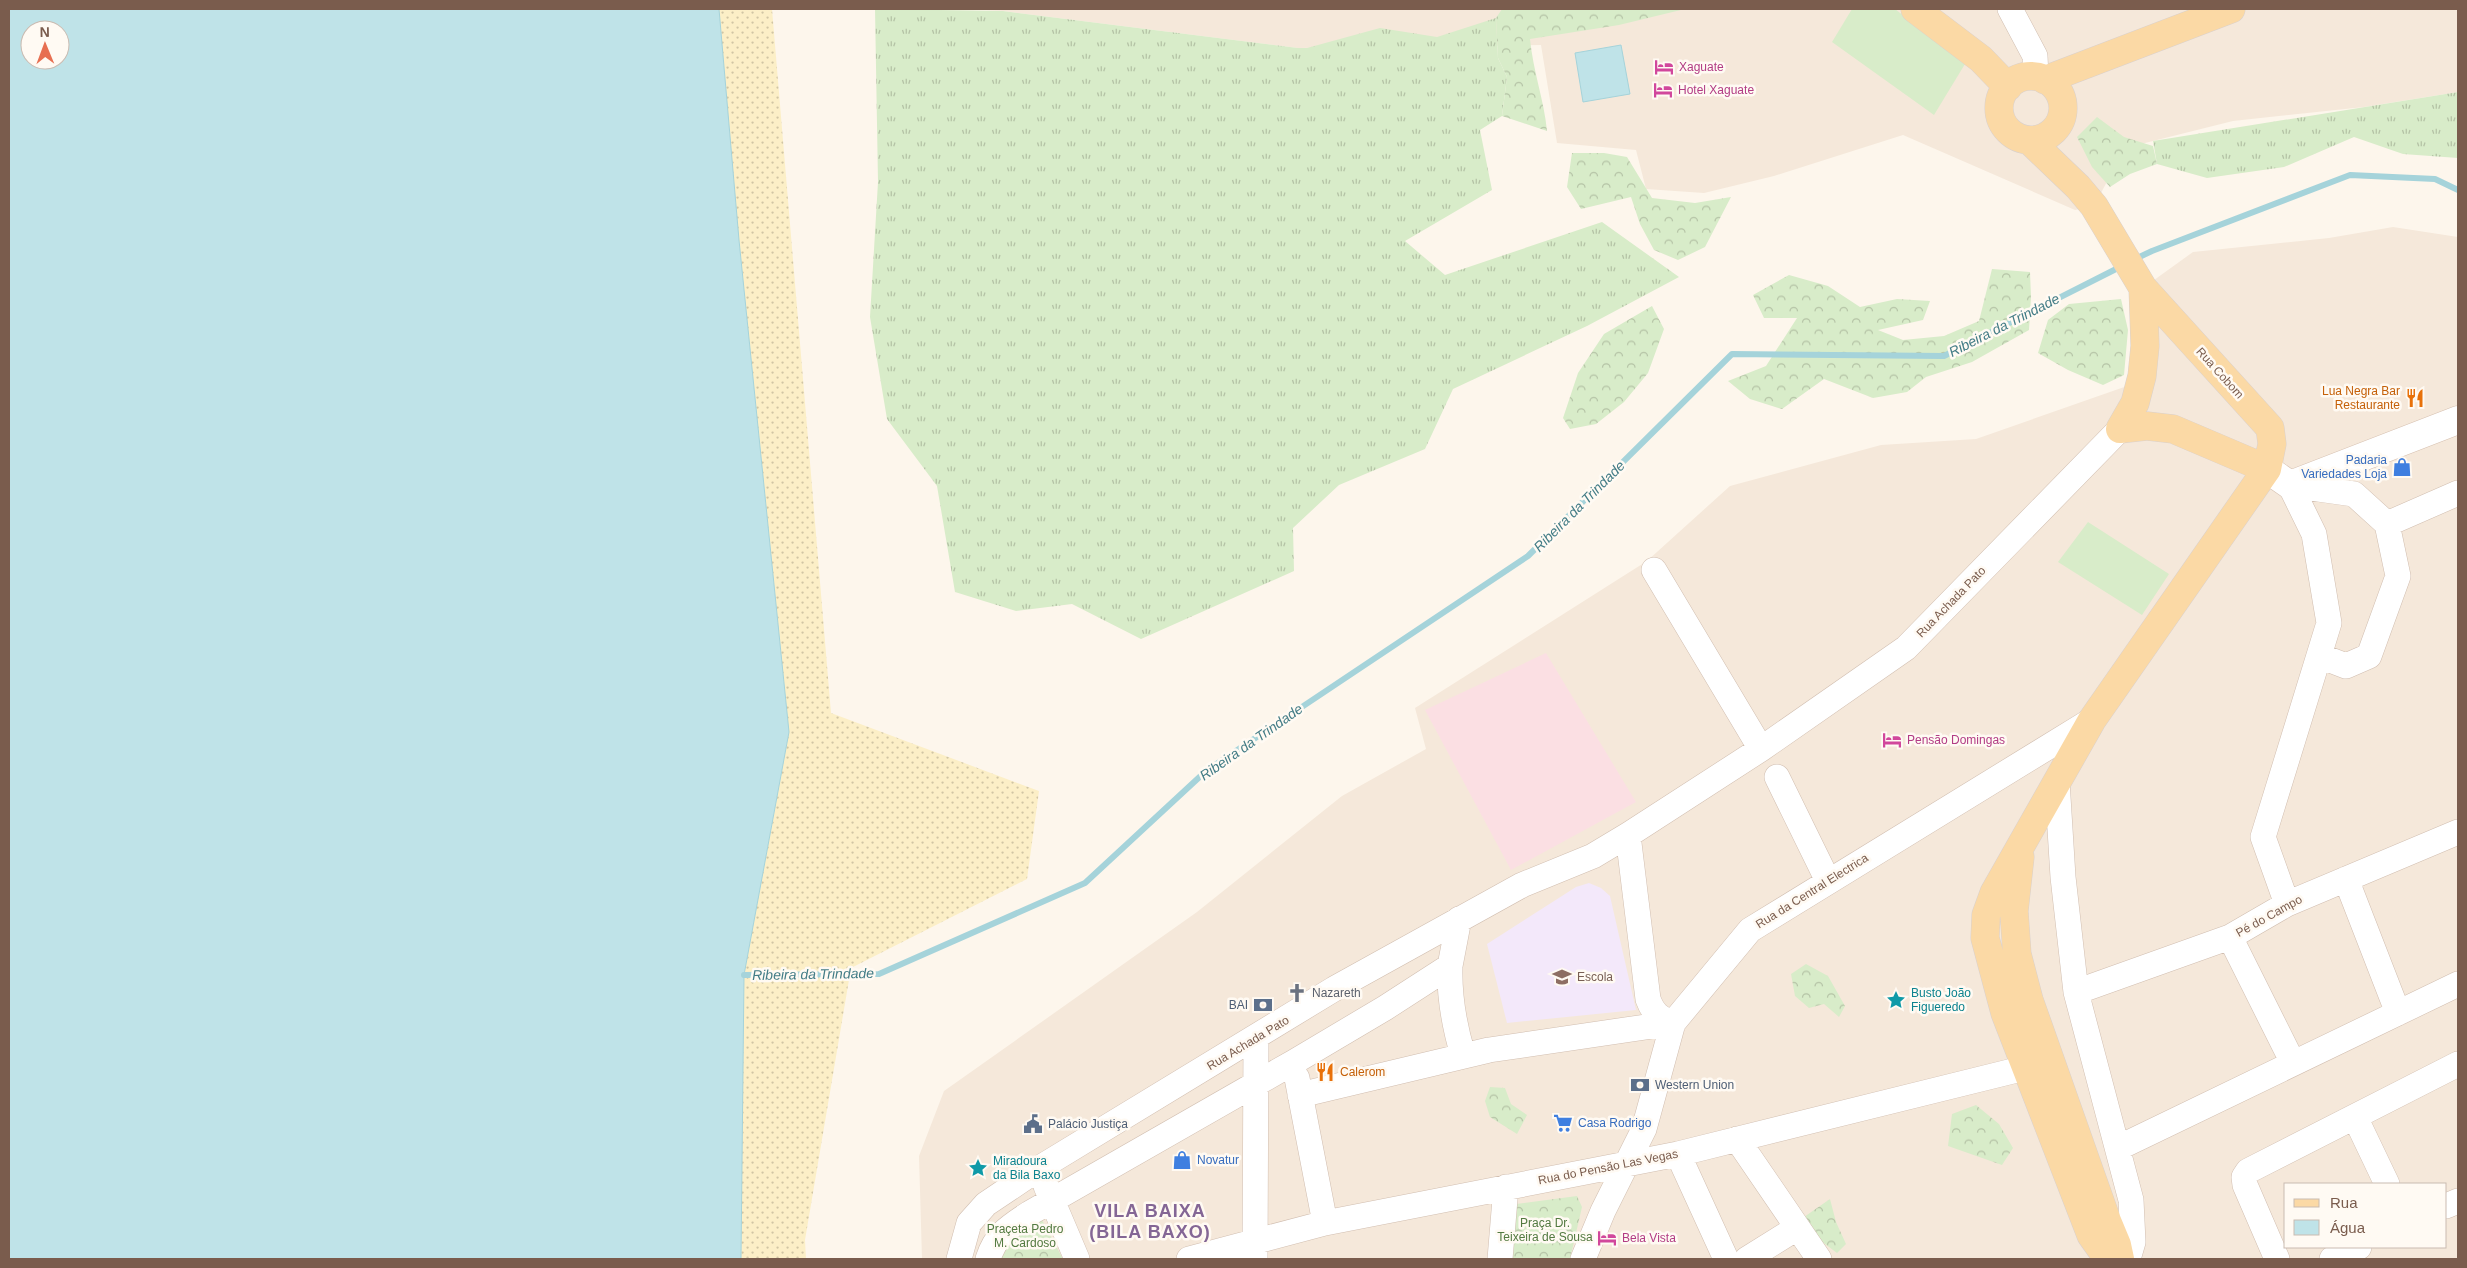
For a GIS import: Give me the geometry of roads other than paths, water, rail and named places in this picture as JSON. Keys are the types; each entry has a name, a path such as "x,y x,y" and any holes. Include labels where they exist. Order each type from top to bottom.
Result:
{"main road":[{"path":"1916,9 1981,59 2008,87"},
{"path":"2040,78 2056,90 2063,105 2062,116 2058,126 2050,134 2040,139 2029,140 2019,138 2011,133 2001,118 2000,101 2008,87 2016,80 2040,78 2231,9"},
{"path":"2058,126 2086,196"},
{"path":"2029,140 2086,196"},
{"name":"Rua Cobom","path":"2086,196 2143,288 2270,428 2272,444 2267,469"},
{"path":"2120,429 2135,403 2144,360 2143,288"},
{"path":"2120,429 2147,426 2173,430 2267,469 2092,720 1994,893 1986,915 1985,938 2005,1013 2037,1064 2117,1244 2120,1259"},
{"path":"2037,1064 2091,1235 2108,1259"}],"street":[{"path":"2010,9 2035,56 2040,78"},
{"path":"2290,485 2458,420"},
{"name":"Rua Achada Pato","path":"959,1259 969,1223 986,1204 1038,1169 1334,989 1522,885 1593,856 1628,835 1761,749 1906,648 2120,429"},
{"path":"2267,469 2290,485 2354,494 2387,524 2398,576 2369,656 2346,666 2320,656"},
{"path":"2286,904 2263,837 2329,623 2314,534 2290,485"},
{"path":"2387,524 2458,493"},
{"path":"1654,570 1761,749"},
{"name":"Rua da Central Electrica","path":"1583,1259 1603,1211 1648,1117 1673,1023 1750,930 1828,880 2092,720"},
{"path":"1776,777 1828,880"},
{"path":"2057,781 2063,877 2076,992 2131,1200 2133,1242 2128,1259"},
{"name":"Pé do Campo","path":"2076,992 2230,937 2286,904 2458,832"},
{"path":"1628,835 1648,999 1652,1010 1659,1018 1673,1023"},
{"path":"2346,879 2398,1013"},
{"path":"1459,919 1450,966 1449,993 1453,1023 1463,1055"},
{"path":"2230,937 2293,1063"},
{"path":"988,1259 993,1243 1008,1228 1294,1062 1385,1008 1450,966"},
{"path":"2118,1148 2458,984"},
{"path":"1300,1095 1463,1055 1673,1023"},
{"path":"1256,1038 1254,1085 1256,1250"},
{"path":"1294,1062 1325,1223"},
{"name":"Rua do Pensão Las Vegas","path":"1189,1259 1256,1250 1325,1223 1678,1154 2037,1064"},
{"path":"2277,1259 2245,1184 2244,1177 2248,1171 2458,1064"},
{"path":"2355,1117 2387,1183"},
{"path":"1737,1139 1819,1259"},
{"path":"1678,1154 1726,1259"},
{"path":"1038,1169 1077,1259"},
{"path":"1500,1259 1506,1187"},
{"path":"1747,1259 1797,1228"},
{"path":"2332,1259 2357,1248"}],"water":[{"path":"9,9 719,9 739,240 789,732 744,975 741,1259 9,1259"},
{"path":"1621,45 1630,94 1583,102 1575,53"}],"waterway":[{"name":"Ribeira da Trindade","path":"2133,260 2350,175 2435,179 2458,190"},
{"name":"Ribeira da Trindade","path":"744,975 879,974 1085,883 1206,771 1528,556 1732,354 1944,356 2122,266"}],"place":[{"name":"Xaguate","path":"1664,67"},
{"name":"Hotel Xaguate","path":"1663,90"},
{"name":"Lua Negra Bar Restaurante","path":"2415,398"},
{"name":"Padaria Variedades Loja","path":"2402,467"},
{"name":"Pensão Domingas","path":"1892,740"},
{"name":"Escola","path":"1562,977"},
{"name":"Nazareth","path":"1297,993"},
{"name":"Busto João Figueredo","path":"1896,1000"},
{"name":"BAI","path":"1263,1005"},
{"name":"Calerom","path":"1325,1072"},
{"name":"Western Union","path":"1640,1085"},
{"name":"Casa Rodrigo","path":"1563,1123"},
{"name":"Palácio Justiça","path":"1033,1124"},
{"name":"Novatur","path":"1182,1160"},
{"name":"Miradoura da Bila Baxo","path":"978,1168"},
{"name":"Bela Vista","path":"1607,1238"}],"district":[{"name":"VILA BAIXA (BILA BAXO)","path":"1150,1221"}],"park label":[{"name":"Praça Dr. Teixeira de Sousa","path":"1545,1230"},
{"name":"Praçeta Pedro M. Cardoso","path":"1025,1236"}]}
